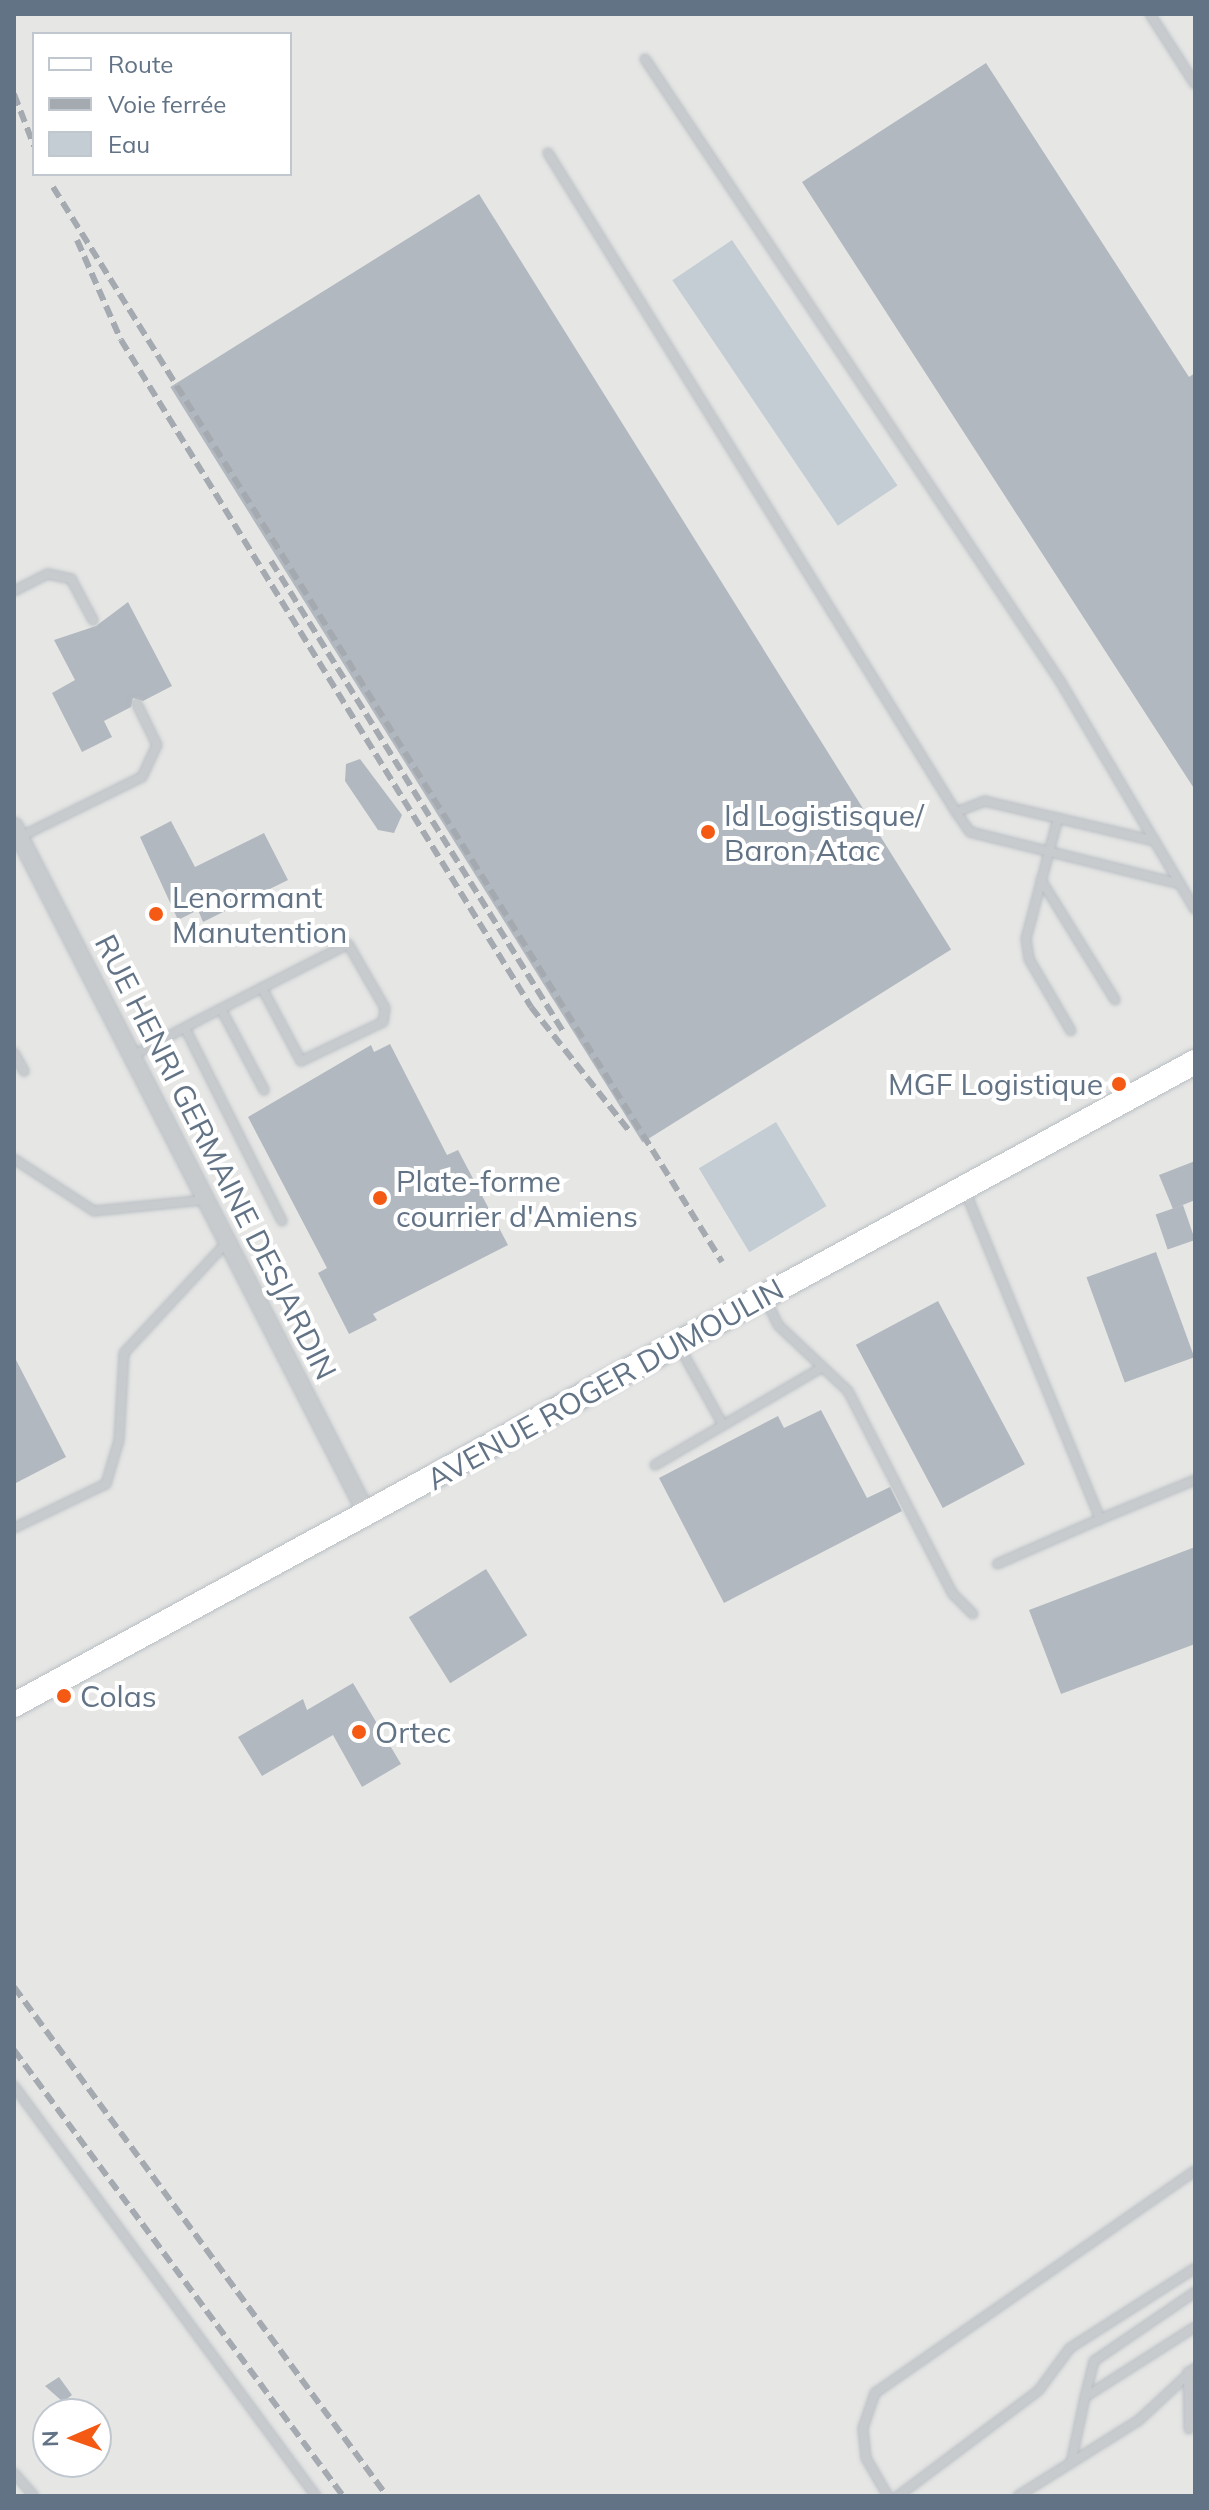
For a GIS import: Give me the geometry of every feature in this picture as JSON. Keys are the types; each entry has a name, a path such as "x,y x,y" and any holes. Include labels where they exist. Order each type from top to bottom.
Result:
{"main road":[{"name":"AVENUE ROGER DUMOULIN","path":"14,1705 1195,1062"}],"street":[{"name":"RUE HENRI GERMAINE DESJARDIN","path":"17,832 367,1514"}],"lane":[{"path":"1150,14 1195,84"},
{"path":"645,59 1060,681 1195,909"},
{"path":"548,153 970,832 1180,884"},
{"path":"14,591 48,574 71,579 93,620"},
{"path":"17,832 142,777 157,745 137,704"},
{"path":"956,812 985,801 1155,841"},
{"path":"1058,818 1026,939 1029,959 1071,1031"},
{"path":"1041,880 1115,1000"},
{"path":"132,1056 221,1009 262,988 348,944 385,1008 383,1022 301,1061 262,988"},
{"path":"221,1009 264,1090"},
{"path":"185,1028 282,1221"},
{"path":"14,1053 24,1071"},
{"path":"14,1159 94,1211 206,1200"},
{"path":"964,1187 1100,1519"},
{"path":"14,1528 106,1484 119,1440 124,1353 228,1242"},
{"path":"765,1297 778,1325 848,1391 953,1594 973,1614"},
{"path":"679,1345 723,1425"},
{"path":"655,1465 823,1367"},
{"path":"997,1564 1195,1480"},
{"path":"14,2086 316,2496"},
{"path":"888,2496 866,2458 863,2428 875,2393 1195,2171"},
{"path":"898,2496 1039,2390 1070,2348 1195,2268"},
{"path":"1071,2463 1094,2361 1195,2292"},
{"path":"1085,2397 1195,2327"},
{"path":"1189,2429 1191,2370"},
{"path":"1018,2496 1139,2420 1191,2370"},
{"path":"14,2473 34,2496"}],"shaded area":[{"path":"14,14 1195,14 1195,2496 14,2496"}],"water":[{"path":"732,240 898,485 838,526 672,280"},
{"path":"776,1122 826,1206 749,1252 699,1168"}],"building":[{"path":"986,63 1189,377 1195,373 1195,790 802,182"},
{"path":"479,194 951,950 642,1143 170,387"},
{"path":"128,602 172,686 143,701 133,698 131,707 104,721 112,737 82,752 52,693 75,680 54,640 96,626"},
{"path":"360,759 402,815 394,833 378,830 345,781 346,764"},
{"path":"171,821 195,867 264,833 288,880 203,922 198,910 178,920 140,837"},
{"name":"Plate-forme courrier d'Amiens","path":"390,1044 447,1155 458,1150 508,1245 373,1314 377,1320 349,1334 318,1273 327,1268 248,1117 371,1045 374,1052"},
{"path":"1195,1161 1195,1200 1173,1209 1159,1175"},
{"path":"1183,1205 1195,1240 1168,1249 1156,1214"},
{"path":"1156,1252 1194,1357 1125,1383 1086,1277"},
{"path":"938,1301 1025,1464 943,1508 856,1345"},
{"path":"14,1356 66,1457 14,1484"},
{"path":"821,1410 867,1498 890,1487 902,1511 724,1603 659,1478 778,1416 784,1428"},
{"path":"1195,1547 1195,1644 1061,1694 1029,1610"},
{"path":"486,1569 527,1635 450,1683 409,1617"},
{"path":"353,1683 401,1764 362,1787 333,1735 262,1776 238,1737 303,1699 307,1710"},
{"path":"59,2377 72,2395 58,2398 45,2386"}],"railway":[{"path":"14,94 32,141"},
{"path":"53,187 722,1262"},
{"path":"77,240 121,340 531,1007 630,1132"},
{"path":"271,561 564,1033"},
{"path":"14,1987 387,2496"},
{"path":"14,2050 343,2496"}],"place":[{"name":"Id Logistisque/ Baron Atac","path":"708,832"},
{"name":"Lenormant Manutention","path":"156,914"},
{"name":"MGF Logistique","path":"1119,1084"},
{"name":"Plate-forme courrier d'Amiens","path":"380,1198"},
{"name":"Colas","path":"64,1696"},
{"name":"Ortec","path":"359,1732"}]}
